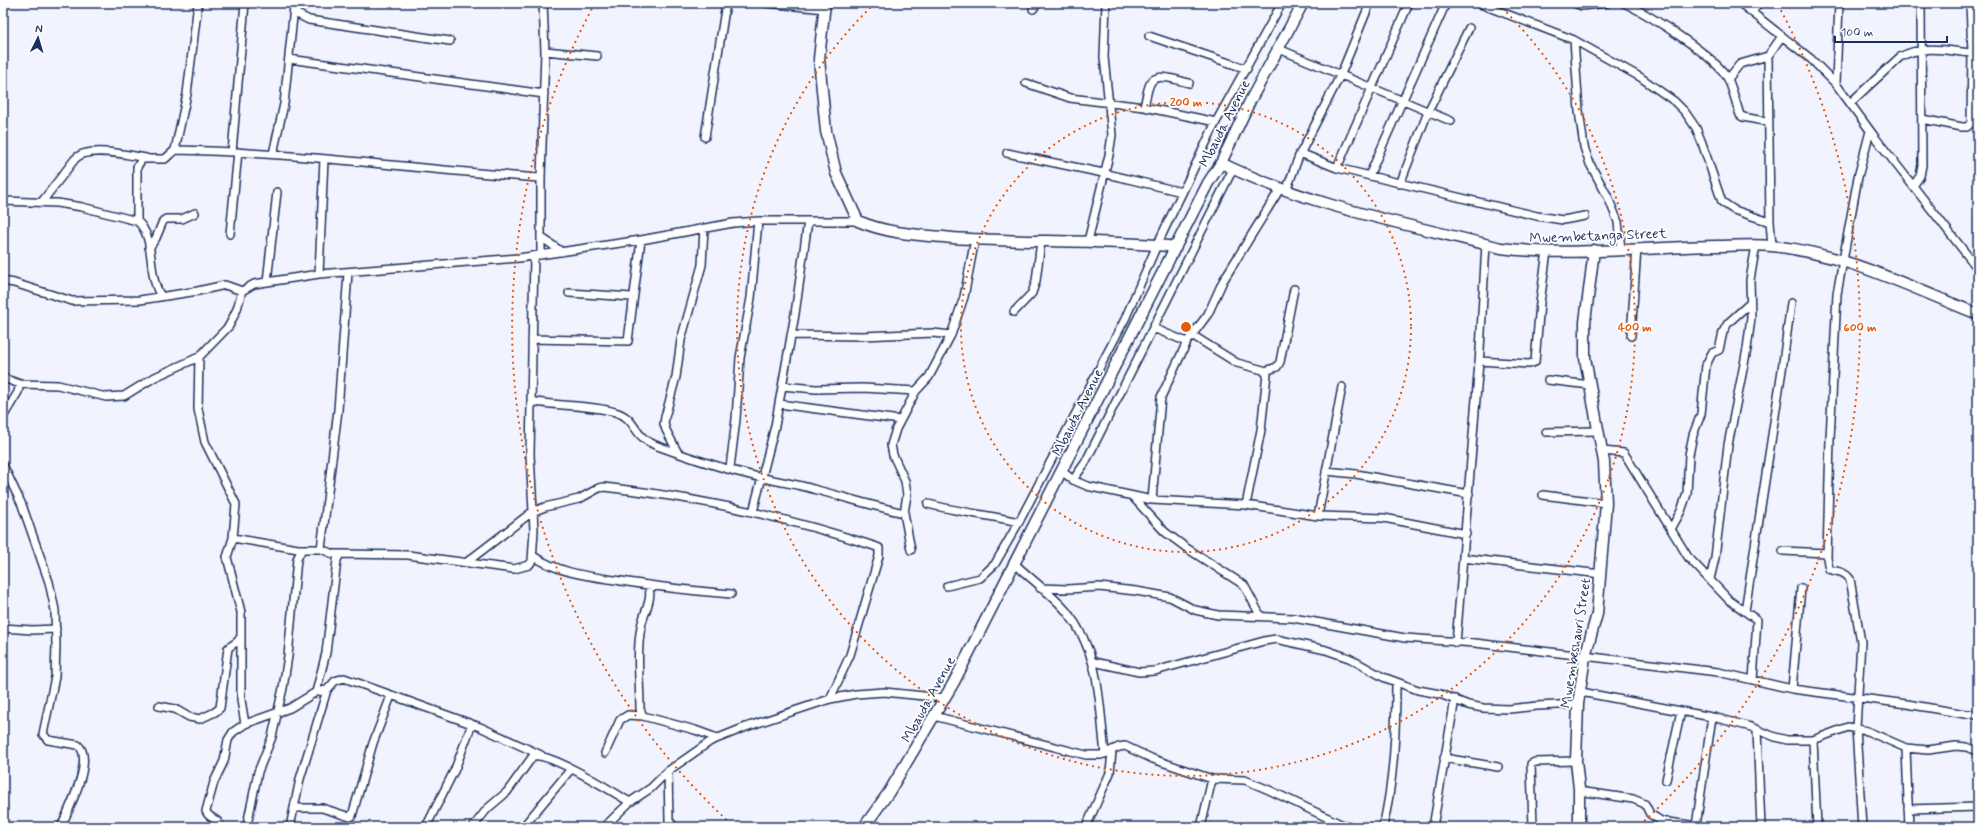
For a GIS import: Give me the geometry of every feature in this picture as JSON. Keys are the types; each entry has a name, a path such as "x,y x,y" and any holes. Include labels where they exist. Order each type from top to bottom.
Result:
{"street":[{"path":"42,203 75,159 81,154 94,152 114,153 165,159 175,150 187,94 198,3"},
{"path":"230,234 245,3"},
{"path":"233,538 302,549 321,549 333,554 408,555 514,569 530,565 533,556 530,454 532,338 537,255 541,237 541,178 545,51 541,3"},
{"path":"705,137 726,3"},
{"path":"766,3 825,6 819,59 826,131 836,173 858,221"},
{"path":"1088,241 1112,135 1104,50 1106,3"},
{"path":"947,586 980,578 995,564 1019,522 1125,319 1157,245 1216,122 1247,69 1282,3"},
{"name":"Mbauda Avenue","path":"864,827 889,792 944,698 1063,472 1208,183 1221,163 1250,101 1303,3"},
{"path":"1152,500 1161,398 1187,342 1208,314 1223,281 1283,190 1300,153 1341,74 1370,3"},
{"path":"1337,168 1409,3"},
{"path":"1369,176 1404,101 1446,3"},
{"path":"1478,3 1574,40 1640,77 1674,101 1685,112 1696,128 1722,202 1734,210 1770,222"},
{"path":"1574,3 1582,6 1607,3"},
{"path":"1624,3 1641,10 1718,66 1728,79 1740,115 1743,118 1769,122"},
{"path":"1740,3 1811,59 1836,84 1870,131 1978,269"},
{"path":"1752,12 1759,3"},
{"path":"1836,84 1839,3"},
{"path":"1913,186 1922,171 1921,3"},
{"path":"1922,119 1962,127 1966,127 1971,123 1972,53 1970,3"},
{"path":"273,154 281,119 294,5"},
{"path":"294,5 297,14 309,20 450,41"},
{"path":"1400,184 1428,112 1469,28"},
{"path":"1149,36 1247,69"},
{"path":"1772,246 1770,222 1768,56 1782,36"},
{"path":"1574,40 1579,111 1584,147 1590,164 1608,197 1618,222 1621,249"},
{"path":"1850,103 1900,56 1909,52 1922,48 1972,53"},
{"path":"1279,49 1451,121"},
{"path":"545,51 597,56"},
{"path":"1728,79 1740,64 1768,56"},
{"path":"289,59 544,94"},
{"path":"1144,107 1151,82 1156,78 1165,78 1189,83"},
{"path":"1026,83 1070,98 1144,107 1216,122"},
{"path":"1862,827 1856,728 1861,642 1852,586 1846,574 1830,569 1827,553 1837,294 1858,177 1870,131"},
{"path":"175,150 273,154 469,173 541,178"},
{"path":"1007,153 1103,173 1182,192"},
{"path":"1300,153 1337,168 1537,216 1563,220 1585,216"},
{"path":"137,221 137,167 140,161 147,158"},
{"path":"319,274 324,159"},
{"name":"Mwembetanga Street","path":"1221,163 1283,190 1486,244 1524,251 1756,245 1799,250 1874,273 1978,314"},
{"path":"1073,480 1085,463 1234,169"},
{"path":"267,282 277,192"},
{"path":"3,201 82,207 137,221 146,231 155,285 161,296"},
{"path":"149,248 156,238 163,221 166,219 182,219 195,213"},
{"path":"3,378 20,384 58,385 115,398 124,396 154,377 198,357 229,326 237,308 242,291 254,284 319,274 348,273 562,252 641,240 704,228 758,221 858,221 884,230 906,235 975,239 1088,241 1176,247"},
{"path":"730,468 736,419 740,358 751,298 758,221"},
{"path":"753,512 779,404 808,221"},
{"path":"678,453 664,424 676,377 681,340 702,265 704,228"},
{"path":"541,237 562,252"},
{"path":"911,550 904,513 907,496 905,481 893,454 891,445 900,420 916,391 929,377 951,335 964,297 975,239"},
{"path":"532,338 628,341 630,334 632,297 641,240"},
{"path":"1014,312 1032,293 1036,281 1040,240"},
{"path":"1456,643 1466,534 1486,244"},
{"path":"1710,579 1715,558 1728,445 1747,349 1751,318 1749,304 1750,280 1756,245"},
{"path":"1631,336 1637,248"},
{"name":"Mwembeshauri Street","path":"1579,827 1579,791 1576,761 1578,704 1585,657 1597,614 1606,504 1604,462 1584,358 1585,322 1594,250"},
{"path":"1479,361 1529,364 1534,362 1547,251"},
{"path":"321,549 338,410 348,273"},
{"path":"3,281 72,301 140,300 198,292 225,285 242,291"},
{"path":"1192,335 1237,364 1265,371 1277,367 1280,362 1294,289"},
{"path":"570,293 632,297"},
{"path":"1745,611 1791,303"},
{"path":"1671,529 1681,511 1687,494 1693,435 1701,414 1708,362 1712,354 1719,350 1723,332 1728,323 1749,304"},
{"path":"1153,328 1187,342"},
{"path":"791,335 863,336 933,333 951,335"},
{"path":"198,357 198,409 205,442 236,504 233,538 228,557 241,612 241,700 245,724"},
{"path":"1246,505 1261,430 1267,380 1265,371"},
{"path":"1548,380 1590,385"},
{"path":"3,417 18,392 20,384"},
{"path":"782,386 816,389 863,388 916,391"},
{"path":"1318,516 1342,387"},
{"path":"531,400 548,404 568,404 611,410 625,415 643,439 678,453 762,478 813,489 844,499 904,513"},
{"path":"779,404 900,420"},
{"path":"1546,432 1598,431"},
{"path":"1602,451 1624,453 1688,557 1729,600 1757,620 1758,624 1753,680"},
{"path":"3,465 22,505 49,582 55,610 56,629 54,685 43,734 48,740 78,745 83,754 80,781 61,827"},
{"path":"1326,471 1356,474 1468,494"},
{"path":"1063,472 1073,480 1087,486 1152,500 1246,505 1318,516 1384,518 1466,534"},
{"path":"467,562 532,512 545,507 579,499 599,488 604,487 681,497 753,512 855,540 878,548 880,551 850,655 830,699"},
{"path":"1543,495 1606,504"},
{"path":"1132,496 1165,532 1188,549 1244,585 1260,616"},
{"path":"928,504 955,511 1019,522"},
{"path":"248,826 258,772 272,737 277,714 288,656 297,559 302,549"},
{"path":"1783,551 1827,553"},
{"path":"316,692 326,653 337,560 340,554"},
{"path":"533,556 554,568 573,574 648,585 731,594"},
{"path":"1463,558 1601,574"},
{"path":"1015,564 1067,612 1086,642 1094,662 1110,773 1086,827"},
{"path":"643,716 640,709 639,646 642,621 650,592 648,585"},
{"path":"1040,588 1068,589 1099,587 1136,591 1170,597 1194,610 1218,614 1293,618 1405,638 1718,672 1792,690 1907,704 1965,714 1978,714"},
{"path":"1792,690 1801,588"},
{"path":"3,628 32,630 56,629"},
{"path":"159,706 171,707 189,717 200,719 217,711 220,708 228,648 238,641 241,636"},
{"path":"1094,662 1139,672 1155,672 1264,641 1276,639 1326,650 1349,658 1396,682 1418,690 1440,694 1455,699 1468,706 1509,709 1578,704"},
{"path":"290,827 311,741 328,690 335,681 344,678 472,724 571,769 630,802"},
{"path":"1383,827 1388,803 1394,754 1396,682"},
{"path":"221,827 218,820 206,814 207,805 214,782 224,761 230,736 245,724 277,714 303,701 316,692 328,690"},
{"path":"604,827 630,802 651,788 668,771 717,738 830,699 856,694 884,692 944,698"},
{"path":"1581,692 1739,723 1788,740 1813,740 1848,727 1856,728 1906,748 1928,750 1966,746 1978,751"},
{"path":"294,808 322,808 350,817 352,816 373,743 391,696"},
{"path":"1433,827 1455,699"},
{"path":"1666,780 1681,711"},
{"path":"604,753 623,717 633,714 695,730 717,738"},
{"path":"934,716 1086,755 1108,753 1119,747 1125,746 1153,759 1212,779 1245,780 1270,790 1335,825 1347,827"},
{"path":"1696,826 1712,717"},
{"path":"426,827 456,769 472,724"},
{"path":"1757,730 1761,827"},
{"path":"1813,740 1816,827"},
{"path":"1906,748 1909,827"},
{"path":"473,827 487,809 506,792 533,756 541,755"},
{"path":"1444,758 1498,767"},
{"path":"1533,827 1531,764 1535,762 1576,761"},
{"path":"523,827 571,769"},
{"path":"668,771 669,820 674,827"},
{"path":"1206,827 1201,827 1212,779"},
{"path":"1579,791 1633,799 1645,804 1650,814 1657,819 1705,827"},
{"path":"1908,809 1978,807"}]}
